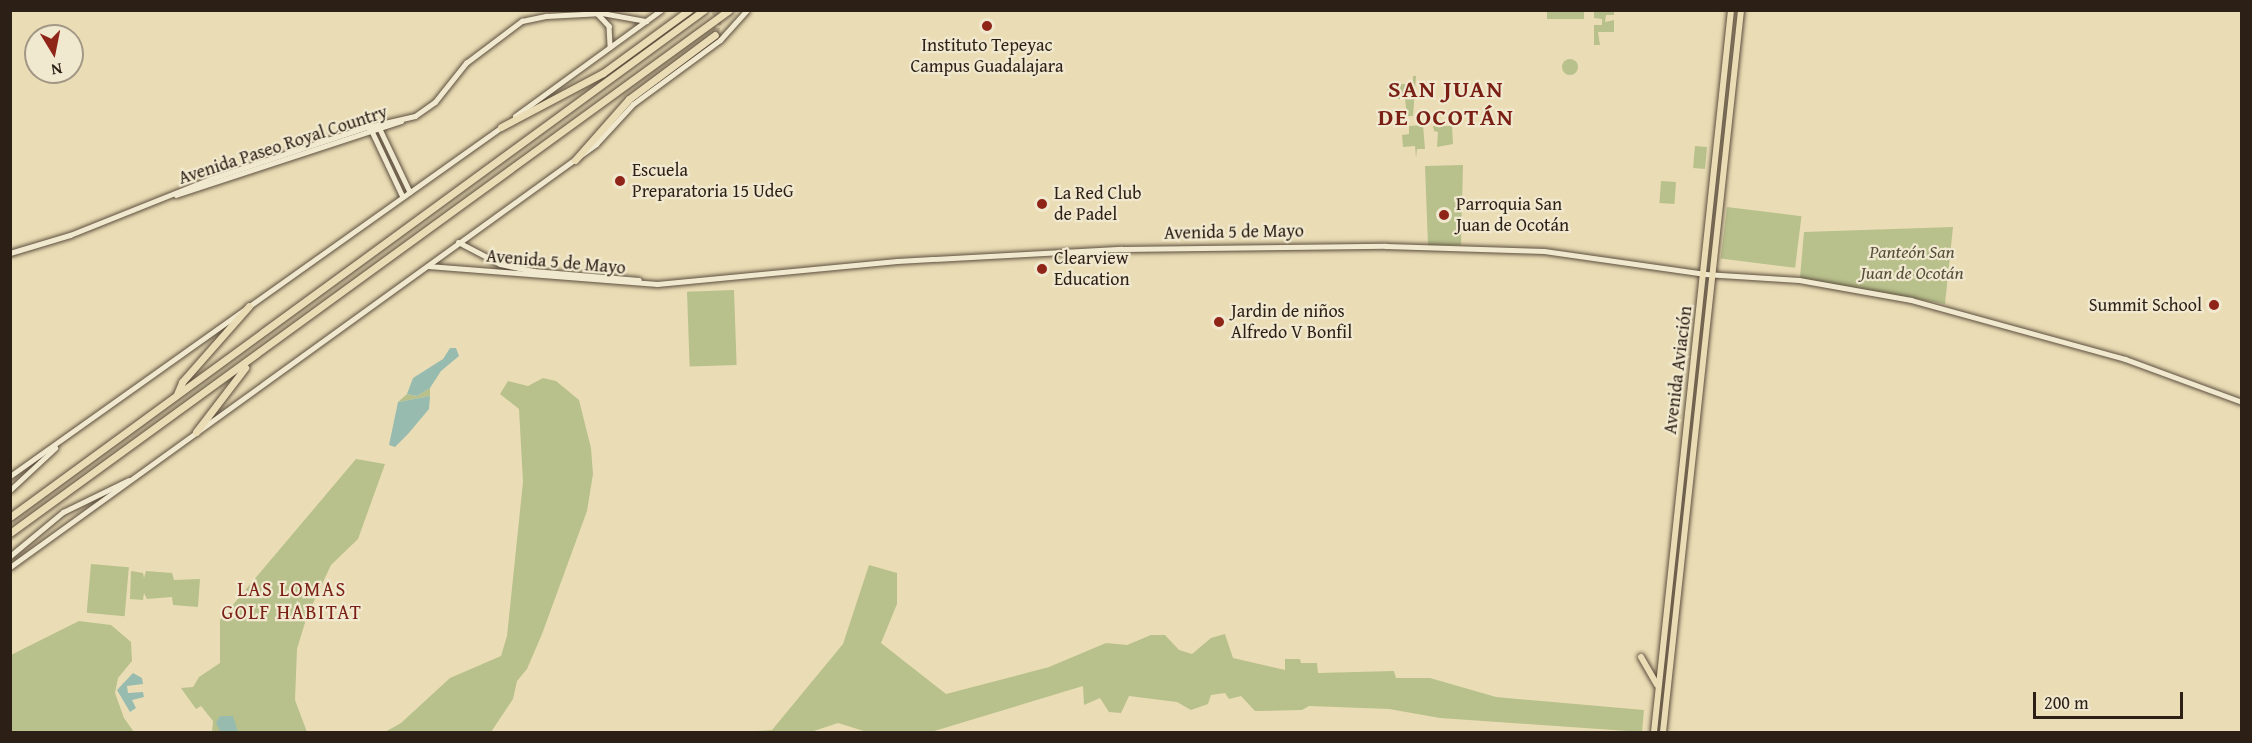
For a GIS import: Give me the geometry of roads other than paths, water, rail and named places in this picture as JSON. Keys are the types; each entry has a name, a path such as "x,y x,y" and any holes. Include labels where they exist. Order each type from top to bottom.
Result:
{"highway":[{"path":"501,127 546,100 603,73 689,10"},
{"path":"10,517 704,10"},
{"path":"10,533 250,361 729,10"},
{"path":"574,160 629,99 715,35"},
{"path":"176,396 182,382 249,306"},
{"path":"196,432 250,361"}],"main road":[{"path":"10,476 501,127 661,10"},
{"path":"10,567 196,432 343,330 458,243 596,144 633,104 720,40 747,10"},
{"name":"Avenida Aviación","path":"1654,732 1684,443 1705,273 1731,10"},
{"name":"Avenida Aviación","path":"1664,732 1741,10"},
{"name":"Avenida 5 de Mayo","path":"458,243 500,264 533,272 682,281"},
{"name":"Avenida 5 de Mayo","path":"428,266 620,284 670,283 897,261 1073,250 1307,245 1544,252 1714,274 1800,280 1911,300 2125,359 2241,402"},
{"path":"10,490 60,442"},
{"path":"1684,443 1693,444"},
{"path":"10,556 63,512 136,477"},
{"path":"1641,657 1653,672 1658,692"}],"street":[{"name":"Avenida Paseo Royal Country","path":"10,253 273,160 401,120 428,108 466,63 522,21 546,16 597,13 645,21"},
{"path":"597,13 609,26 610,47"},
{"path":"379,127 386,149 410,192"},
{"path":"371,129 379,152 403,197"},
{"path":"379,152 386,149"}],"water":[{"path":"450,348 456,348 459,356 441,371 430,388 417,396 407,394 413,378 443,359"},
{"path":"430,396 429,409 395,447 389,445 398,402"},
{"path":"133,673 142,678 143,684 127,686 128,693 143,692 144,697 132,700 136,708 130,712 117,690"},
{"path":"220,716 233,716 238,732 221,732 216,723"}],"tunnel":[{"path":"714,10 719,17 715,35"}],"place":[{"name":"Instituto Tepeyac Campus Guadalajara","path":"987,26"},
{"name":"Escuela Preparatoria 15 UdeG","path":"620,181"},
{"name":"La Red Club de Padel","path":"1042,204"},
{"name":"Parroquia San Juan de Ocotán","path":"1444,215"},
{"name":"Clearview Education","path":"1042,269"},
{"name":"Summit School","path":"2214,305"},
{"name":"Jardin de niños Alfredo V Bonfil","path":"1219,322"}],"district":[{"name":"SAN JUAN DE OCOTÁN","path":"1446,103"},
{"name":"LAS LOMAS GOLF HABITAT","path":"292,600"}],"park label":[{"name":"Panteón San Juan de Ocotán","path":"1912,263"}]}
